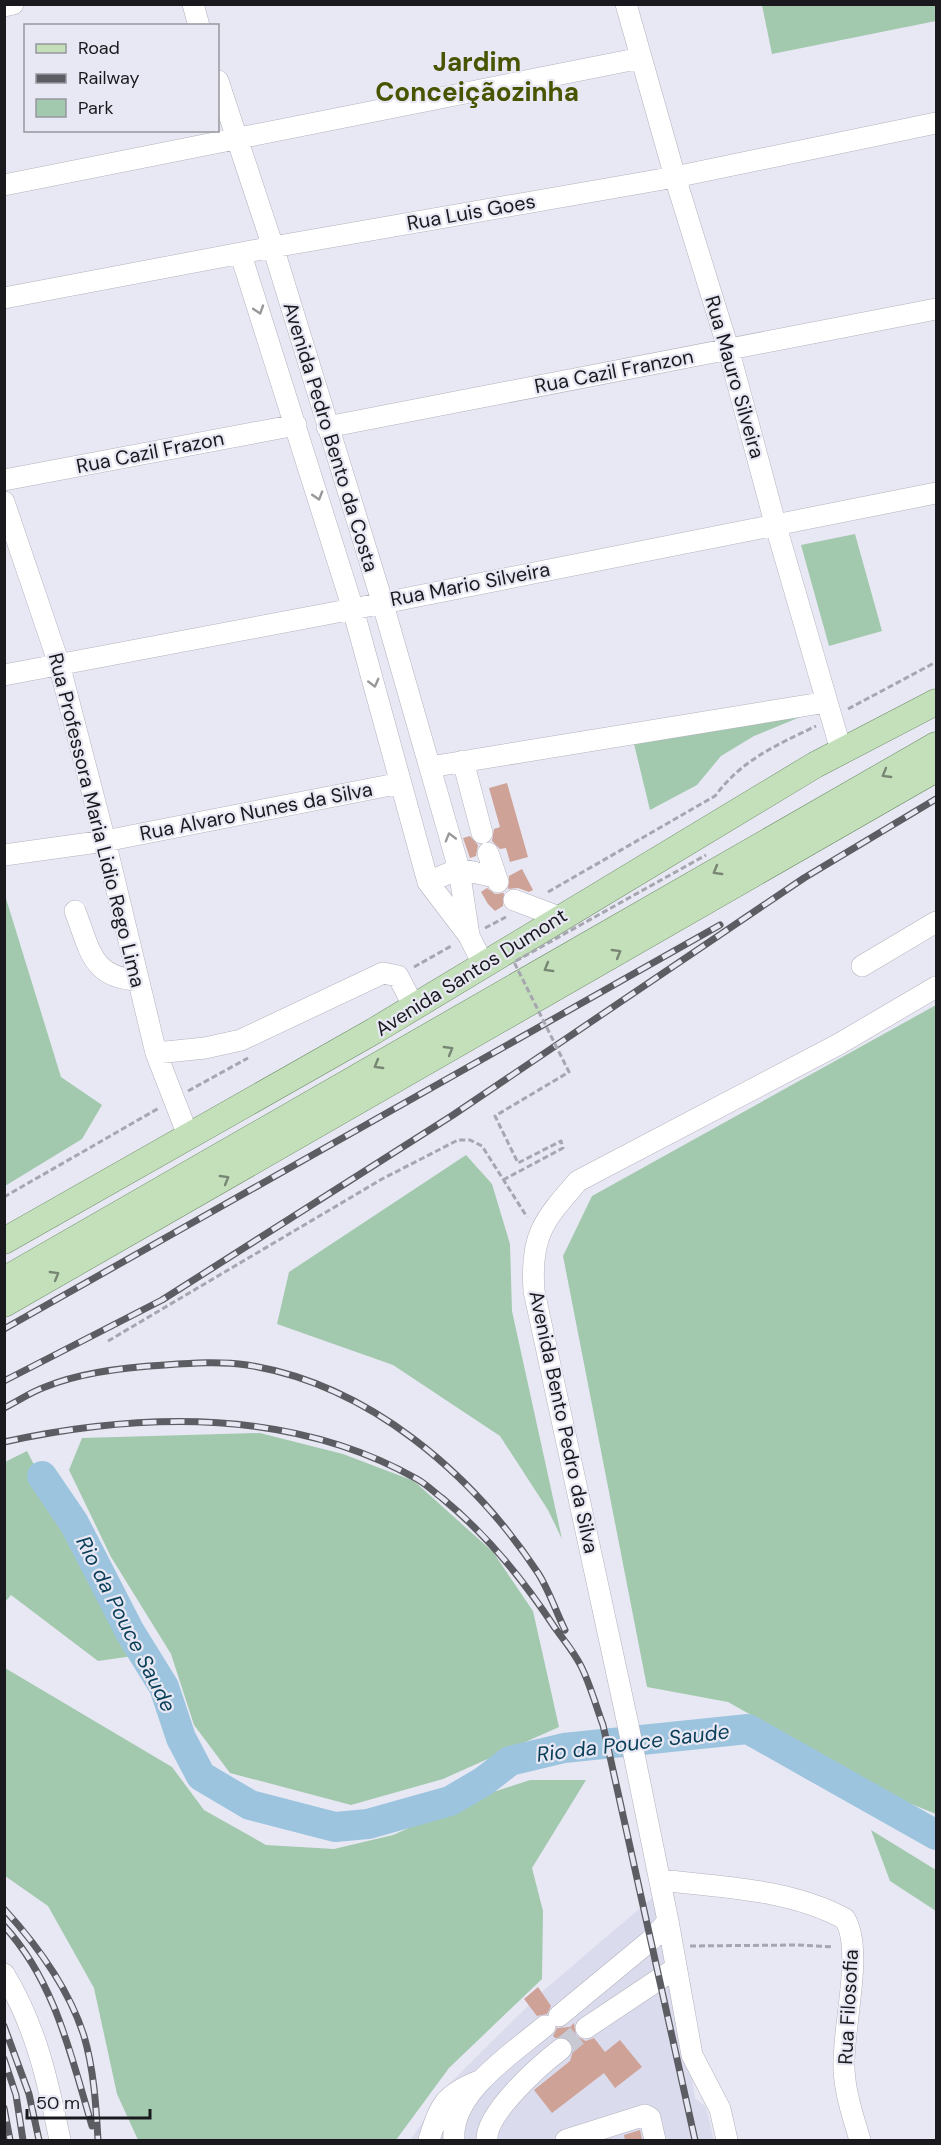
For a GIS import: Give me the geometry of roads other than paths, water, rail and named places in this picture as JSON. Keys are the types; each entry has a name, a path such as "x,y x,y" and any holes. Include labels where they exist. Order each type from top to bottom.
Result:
{"main road":[{"name":"Avenida Santos Dumont","path":"4,1241 189,1138 484,966 559,917 841,750 936,702"},
{"name":"Avenida Santos Dumont","path":"4,1280 936,745"},
{"path":"4,1304 936,769"}],"street":[{"path":"4,6 13,4"},
{"path":"193,4 199,24"},
{"name":"Rua Mauro Silveira","path":"626,4 675,177 728,348 775,523 841,750"},
{"path":"4,185 641,58"},
{"name":"Avenida Pedro Bento da Costa","path":"219,84 273,247 382,601 459,870 469,936"},
{"name":"Rua Luis Goes","path":"4,298 242,255 273,247 675,177 936,123"},
{"name":"Avenida Pedro Bento da Costa","path":"242,255 353,609 428,882 469,936 484,966"},
{"name":"Rua Cazil Franzon","path":"327,427 936,309"},
{"name":"Rua Cazil Frazon","path":"4,480 296,425"},
{"name":"Rua Mario Silveira","path":"4,675 353,609 382,601 936,493"},
{"name":"Rua Professora Maria Lidio Rego Lima","path":"4,502 59,664 105,841 156,1053 189,1138"},
{"path":"430,767 827,702"},
{"path":"463,761 482,832"},
{"name":"Rua Alvaro Nunes da Silva","path":"4,855 105,841 401,783"},
{"path":"428,882 459,870 497,880 488,853"},
{"path":"514,900 559,917"},
{"path":"75,911 97,963 108,975 119,980 138,980"},
{"path":"862,966 936,922"},
{"path":"156,1053 205,1048 240,1040 383,974 398,976 414,1007"},
{"name":"Avenida Bento Pedro da Silva","path":"727,2140 720,2109 692,2055 660,1880 534,1291 532,1265 538,1234 554,1209 578,1181 839,1044 936,987"},
{"name":"Rua Filosofia","path":"660,1880 752,1890 795,1900 845,1919 853,1948 844,2031 844,2070 850,2108 860,2140"},
{"path":"429,2140 447,2099 455,2091 479,2081 651,1940 668,1921"},
{"path":"586,2028 676,1968"},
{"path":"4,1974 23,2004 46,2073 60,2140"},
{"path":"487,2140 486,2132 492,2120 542,2064 561,2049"},
{"path":"454,2140 457,2120 479,2081"},
{"path":"566,2140 645,2115 650,2118 655,2140"}],"waterway":[{"name":"Rio da Pouce Saude","path":"42,1476 74,1523 130,1632 164,1687 181,1738 201,1776 250,1805 335,1827 368,1824 450,1801 484,1781 510,1761 564,1748 748,1729 936,1835"}],"tunnel":[{"path":"561,2049 586,2028"}],"railway":[{"path":"4,1381 162,1300 453,1115 804,878 936,799"},
{"path":"4,1329 720,925"},
{"path":"4,1408 40,1389 88,1374 196,1363 247,1365 292,1375 334,1391 375,1413 413,1439 449,1468 482,1501 512,1536 538,1573 565,1630"},
{"path":"4,1442 109,1425 162,1422 215,1423 267,1428 319,1439 369,1456 420,1481 474,1527 530,1592 575,1656 590,1688 603,1725 695,2140"},
{"path":"4,1909 51,1968 78,2019 90,2062 98,2140"},
{"path":"4,1926 22,1948 49,1995 68,2046 92,2126"},
{"path":"4,2026 29,2094 39,2140"},
{"path":"4,2059 16,2095 23,2140"},
{"path":"4,2108 10,2140"}],"district":[{"name":"Jardim Conceiçãozinha","path":"477,76"}]}
